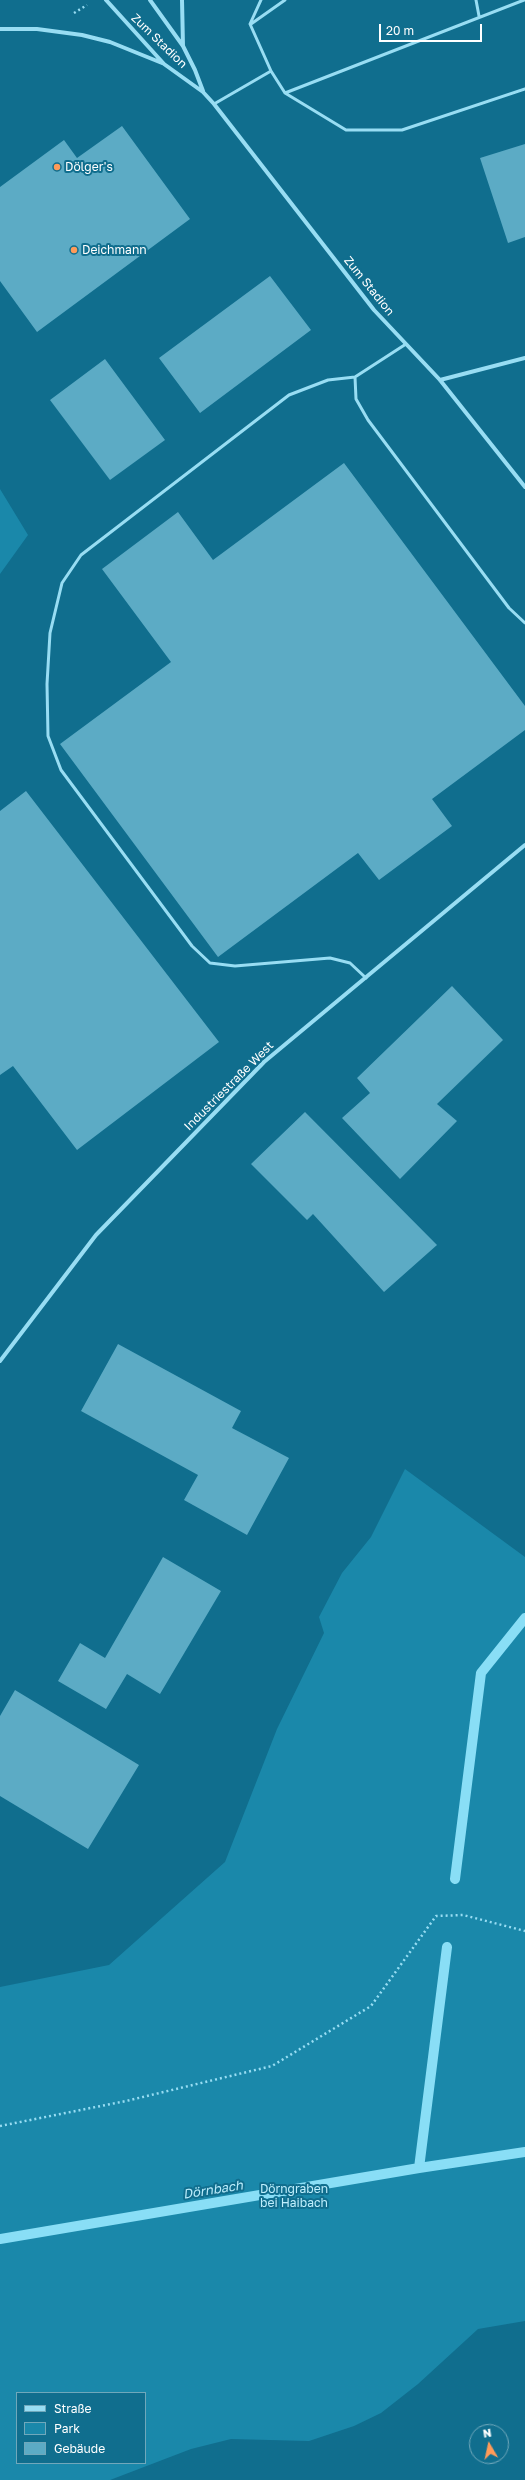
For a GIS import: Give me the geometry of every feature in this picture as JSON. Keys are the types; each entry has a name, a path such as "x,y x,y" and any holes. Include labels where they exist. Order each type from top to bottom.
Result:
{"street":[{"name":"Zum Stadion","path":"106,0 164,64 203,92 214,104 374,310 440,380 525,487"},
{"name":"Zum Stadion","path":"150,0 183,46 196,70 203,92"},
{"path":"182,0 183,46"},
{"path":"0,29 37,29 82,35 110,42 164,64"},
{"path":"440,380 525,358"},
{"name":"Industriestraße West","path":"0,1360 96,1235 264,1062 525,845"}],"lane":[{"path":"261,0 250,24 271,71 285,93 346,130 402,130 525,89"},
{"path":"250,24 285,0"},
{"path":"476,0 479,16"},
{"path":"285,93 479,16 524,0"},
{"path":"214,104 271,71"},
{"path":"366,978 350,963 330,958 235,966 210,963 192,946 61,770 48,736 47,699 50,633 62,583 81,555 290,396 328,380 355,377 406,344"},
{"path":"355,377 356,400 368,420 509,608 525,623"}],"path":[{"path":"0,2126 126,2101 272,2066 371,2006 436,1916 463,1915 525,1931"}],"green space":[{"path":"0,489 28,535 0,574"},
{"name":"Dörngraben bei Haibach","path":"405,1469 525,1557 525,2321 478,2329 418,2384 381,2413 354,2426 309,2441 231,2439 191,2449 110,2480 0,2480 0,1987 109,1965 225,1862 277,1729 324,1633 319,1617 342,1573 371,1537"}],"building":[{"name":"Deichmann","path":"122,126 190,219 37,332 0,281 0,187 64,140 77,158"},
{"path":"525,144 525,237 508,243 480,158"},
{"path":"270,276 311,330 200,413 159,358"},
{"path":"105,359 165,440 110,480 50,400"},
{"path":"344,463 525,706 525,730 432,799 452,826 379,880 358,853 218,957 60,744 171,662 102,569 178,512 213,560"},
{"path":"26,791 219,1042 77,1150 13,1066 0,1075 0,811"},
{"path":"452,986 503,1040 437,1104 457,1121 400,1179 342,1118 370,1093 357,1078"},
{"path":"305,1112 437,1245 384,1292 313,1214 307,1220 251,1164"},
{"path":"118,1344 241,1411 232,1428 289,1458 247,1535 184,1500 198,1475 81,1411"},
{"path":"163,1557 221,1591 160,1694 127,1674 106,1709 58,1681 80,1643 105,1658"},
{"path":"15,1690 139,1765 88,1849 0,1796 0,1716"}],"waterway":[{"path":"455,1879 481,1673 525,1618"},
{"path":"419,2168 447,1947"},
{"name":"Dörnbach","path":"0,2239 419,2168 525,2152"}],"place":[{"name":"Dölger's","path":"57,167"},
{"name":"Deichmann","path":"74,250"}]}
